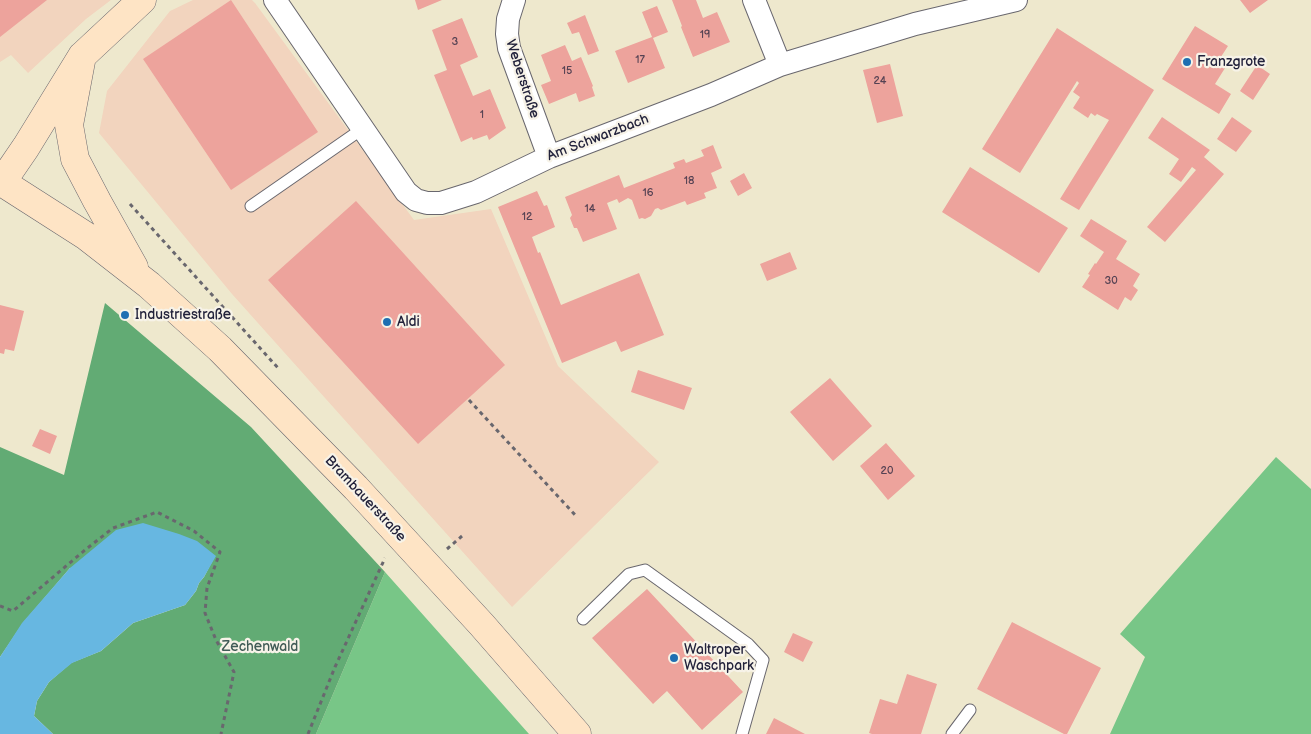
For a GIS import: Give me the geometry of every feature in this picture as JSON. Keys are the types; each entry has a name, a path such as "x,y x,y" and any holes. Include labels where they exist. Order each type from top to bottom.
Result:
{"main road":[{"path":"1,183 26,147 82,56 142,0"},
{"name":"Brambauerstraße","path":"82,56 69,125 75,159 140,278"},
{"name":"Brambauerstraße","path":"1,183 86,236 140,278 220,349 356,488 482,625 577,734"}],"street":[{"name":"Am Schwarzbach","path":"275,0 406,192 416,200 427,203 441,203 476,192 549,157 711,95 780,65 915,24 1016,0"},
{"name":"Weberstraße","path":"514,0 508,19 507,34 509,48 549,157"},
{"path":"754,0 780,65"}],"lane":[{"path":"250,206 362,128"},
{"path":"583,619 629,574 645,570 740,638 763,660 742,734"},
{"path":"952,734 970,710"}],"path":[{"path":"470,400 577,517"},
{"path":"0,606 13,610 113,528 157,512 194,531 220,552 207,588 205,613 216,640 234,672 221,734"},
{"path":"443,553 462,536"},
{"path":"308,734 335,667 385,558 405,541"}],"shaded area":[{"path":"0,0 111,0 86,19 28,73 11,55 0,62"},
{"path":"193,0 252,0 414,220 491,209 558,366 659,462 512,607 232,294 99,133 107,91 170,11"}],"green space":[{"name":"Zechenwald","path":"105,303 251,427 385,572 316,734 53,734 34,716 37,701 49,682 71,663 101,651 133,623 185,605 196,591 215,556 70,568 23,623 0,657 0,447 64,475"},
{"path":"1276,457 1311,489 1311,734 1110,734 1145,657 1120,634"},
{"path":"385,572 529,734 316,734"}],"water":[{"path":"143,523 197,541 216,556 196,591 185,605 133,623 101,651 72,663 49,682 37,701 34,716 53,734 0,734 0,657 22,623 70,568 116,530"}],"building":[{"path":"0,0 47,0 0,37"},
{"path":"231,0 318,132 231,190 143,59"},
{"path":"415,0 442,0 418,10"},
{"path":"672,0 696,0 703,18 717,12 730,42 693,57"},
{"path":"1240,0 1268,0 1250,13"},
{"path":"657,6 668,32 653,38 665,68 628,83 615,51 652,37 642,12"},
{"path":"585,15 599,51 588,55 579,32 572,34 567,23"},
{"path":"462,18 478,57 460,65 473,96 490,89 506,128 489,140 487,135 473,140 472,137 461,142 434,75 447,70 432,30"},
{"path":"1195,26 1228,46 1217,63 1225,68 1215,84 1231,94 1219,114 1162,79"},
{"path":"1057,28 1154,90 1079,210 1060,199 1109,120 1091,113 1088,118 1073,108 1080,97 1073,92 1079,83 1077,81 1020,173 982,149"},
{"path":"565,45 572,61 581,57 595,96 579,102 576,93 549,104 541,85 551,81 541,55"},
{"path":"890,64 903,116 877,123 863,70"},
{"path":"1257,65 1270,74 1253,100 1240,91"},
{"path":"1162,117 1210,150 1204,157 1224,174 1165,242 1147,227 1196,170 1192,167 1181,182 1169,174 1179,159 1148,138"},
{"path":"1232,117 1252,131 1236,152 1217,139"},
{"path":"713,145 722,168 711,173 717,188 704,193 706,198 687,205 685,201 661,210 655,209 651,216 645,219 639,219 632,200 628,198 619,203 617,199 607,203 617,229 583,242 570,218 572,215 565,197 619,175 624,188 675,168 673,163 684,159 686,163 704,156 701,150"},
{"path":"970,167 1068,228 1039,273 942,212"},
{"path":"744,173 752,188 738,196 730,181"},
{"path":"537,191 544,206 547,205 555,227 532,237 561,305 639,273 664,335 621,352 616,341 562,363 498,207"},
{"name":"Aldi","path":"356,201 505,365 418,444 268,280"},
{"path":"1091,219 1127,241 1116,259 1140,274 1133,286 1138,290 1131,301 1125,297 1118,310 1082,287 1090,275 1088,274 1104,252 1080,236"},
{"path":"790,252 797,269 767,281 760,264"},
{"path":"0,305 24,311 14,351 5,349 4,354 0,353"},
{"path":"638,370 692,388 684,410 631,392"},
{"path":"830,378 872,426 833,461 790,412"},
{"path":"40,429 57,436 50,454 32,446"},
{"path":"886,443 915,476 888,500 860,466"},
{"name":"Waltroper Waschpark","path":"647,589 743,692 702,730 667,691 653,704 592,638"},
{"path":"1012,622 1101,668 1067,734 977,689"},
{"path":"793,633 813,642 803,662 784,652"},
{"path":"907,674 937,684 921,734 869,733 880,699 897,704"},
{"path":"774,718 805,734 766,734"}],"place":[{"name":"Franzgrote","path":"1187,62"},
{"name":"Industriestraße","path":"125,315"},
{"name":"Aldi","path":"387,322"},
{"name":"Waltroper Waschpark","path":"674,658"}]}
